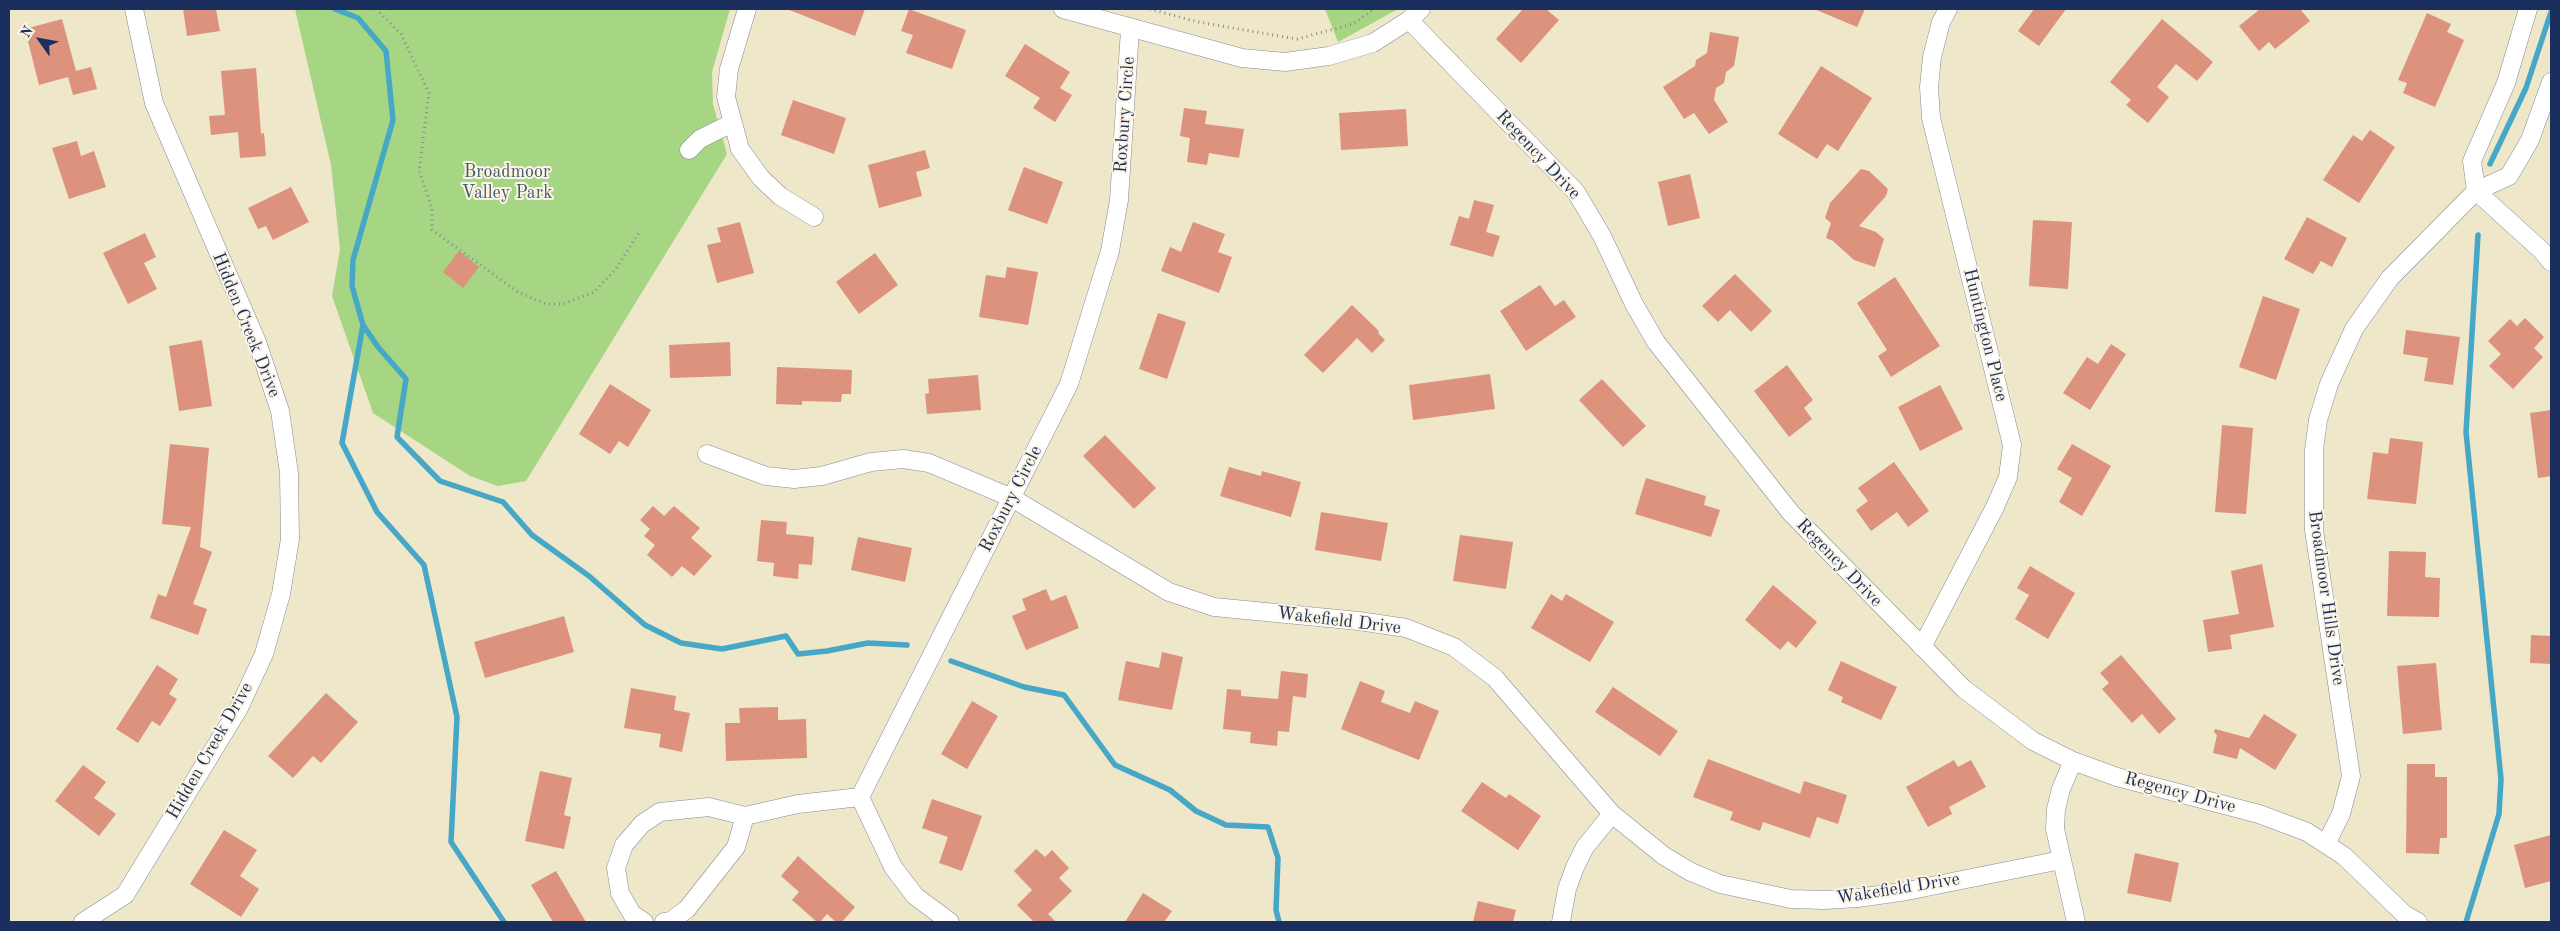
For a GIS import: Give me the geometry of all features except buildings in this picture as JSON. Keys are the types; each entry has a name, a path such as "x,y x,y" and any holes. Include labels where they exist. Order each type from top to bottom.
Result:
{"street":[{"name":"Hidden Creek Drive","path":"83,922 125,895 239,708 264,654 281,594 290,539 290,473 280,411 257,342 154,103 134,9"},
{"path":"746,9 729,68 726,97 740,149 760,178 780,196 814,218"},
{"name":"Huntington Place","path":"1922,647 1995,508 2008,477 2012,444 1931,118 1929,87 1932,57 1941,22 1948,9"},
{"path":"2528,9 2506,83 2472,161 2476,191 2541,250 2551,262"},
{"path":"1071,10 1130,29 1242,58 1285,62 1329,56 1373,43 1415,14"},
{"name":"Regency Drive","path":"1415,14 1576,192 1602,236 1634,304 1656,342 1791,513 1964,689 2002,720 2034,741 2073,761 2116,777 2282,821 2307,832 2344,856 2404,914 2418,922"},
{"name":"Roxbury Circle","path":"860,797 1069,384 1110,250 1119,200 1130,29"},
{"name":"Broadmoor Hills Drive","path":"2326,844 2341,814 2351,776 2314,530 2314,450 2318,420 2329,384 2354,329 2390,278 2476,191 2509,176 2530,140 2551,82"},
{"path":"689,150 700,139 732,123"},
{"name":"Wakefield Drive","path":"707,454 766,476 794,479 822,476 871,462 902,459 930,463 1012,498 1169,592 1214,607 1359,621 1406,628 1454,647 1495,678 1612,814 1664,856 1691,872 1720,884 1791,899 1824,900 1878,895 2061,860"},
{"path":"2073,761 2061,788 2056,809 2055,829 2076,922"},
{"path":"644,922 632,914 620,893 616,868 624,845 642,824 660,812 709,807 745,816 798,804 860,797 893,867 915,896 950,922"},
{"path":"1561,922 1567,889 1574,868 1585,847 1612,814"},
{"path":"664,922 671,921 687,909 736,847 745,816"}],"path":[{"path":"376,9 401,34 429,93 419,171 432,208 432,230 518,292 546,304 563,304 594,292 615,270 640,231"},
{"path":"1150,9 1198,22 1296,40 1353,24 1374,9"}],"green space":[{"name":"Broadmoor Valley Park","path":"295,9 730,9 712,72 713,104 727,154 526,481 498,486 470,476 373,413 332,296 340,249 331,165"},
{"path":"1325,9 1398,9 1338,42"}],"waterway":[{"path":"335,9 358,18 386,51 393,120 353,260 352,286 363,325 342,443 377,512 424,565 457,717 451,842 504,922"},
{"path":"2490,164 2526,88 2551,12"},
{"path":"2466,922 2499,814 2501,779 2466,432 2478,235"},
{"path":"363,325 378,347 406,379 397,437 440,481 503,502 532,535 589,576 645,625 681,643 722,649 786,636 798,654 827,651 868,643 907,645"},
{"path":"951,661 1024,687 1064,695 1115,765 1170,790 1196,811 1226,825 1268,827 1278,858 1276,910 1279,922"}]}
